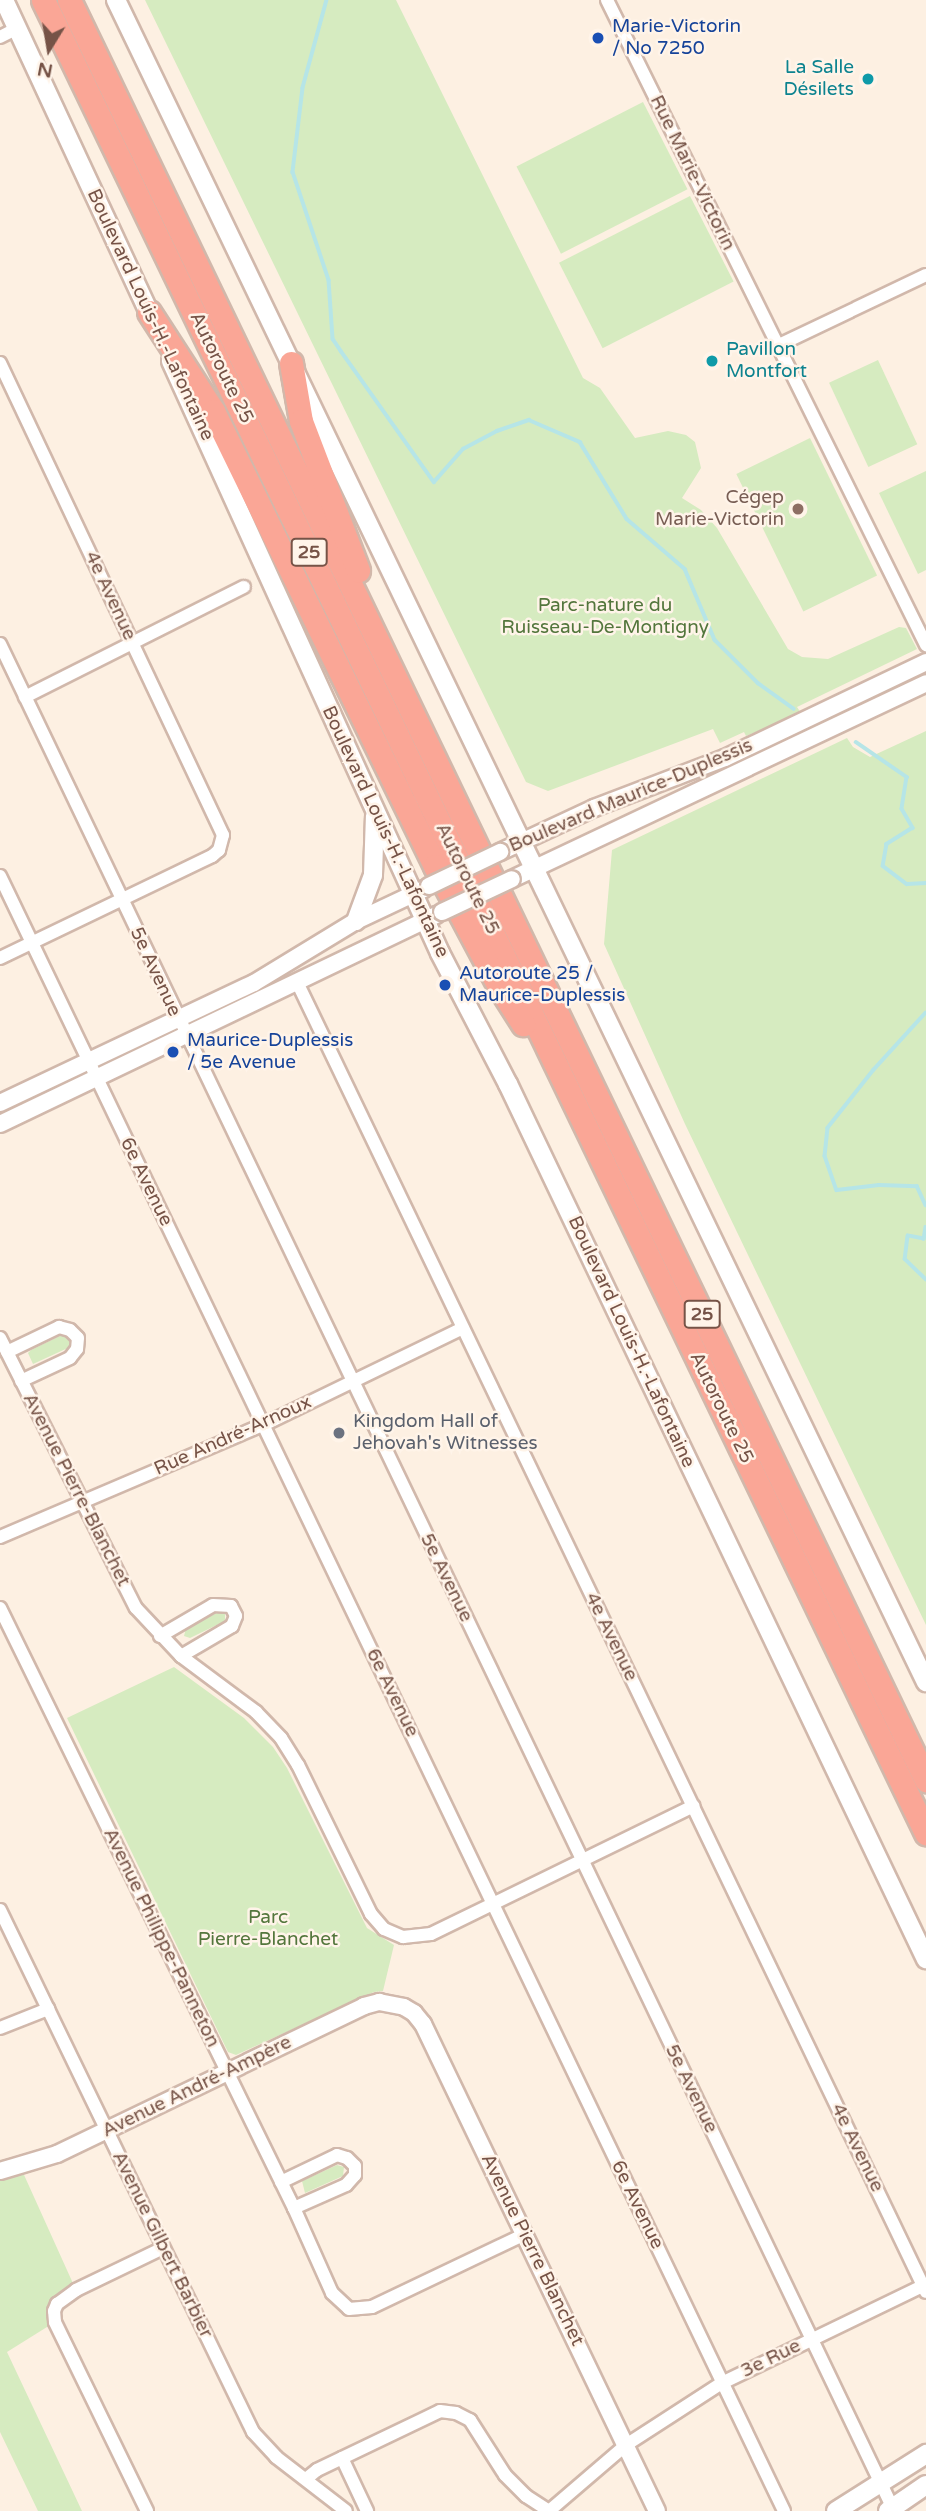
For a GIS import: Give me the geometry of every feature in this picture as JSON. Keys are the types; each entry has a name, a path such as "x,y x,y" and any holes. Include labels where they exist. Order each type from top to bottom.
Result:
{"highway":[{"name":"Autoroute 25","path":"43,0 926,1833"},
{"name":"Autoroute 25","path":"69,0 926,1780"},
{"path":"149,312 213,411 402,801 478,949 575,1104"},
{"path":"291,363 301,421 338,513 394,676"}],"main road":[{"name":"Boulevard Louis-H.-Lafontaine","path":"4,0 149,312 412,894 508,1084 926,1959"},
{"path":"116,0 926,1682"},
{"path":"356,921 373,875 375,812"},
{"path":"836,2511 926,2454"},
{"path":"892,2510 926,2485"}],"street":[{"name":"Rue Marie-Victorin","path":"607,0 926,645"},
{"path":"0,37 18,28"},
{"path":"777,346 926,275"},
{"name":"4e Avenue","path":"1,368 221,828 222,844 212,856 121,901"},
{"path":"25,697 244,587"},
{"name":"5e Avenue","path":"0,644 892,2510"},
{"name":"Boulevard Maurice-Duplessis","path":"0,1103 254,983 356,921 499,852 594,808 725,758 926,662"},
{"name":"Boulevard Maurice-Duplessis","path":"0,1124 926,683"},
{"name":"6e Avenue","path":"0,876 784,2511"},
{"path":"0,958 121,901"},
{"name":"4e Avenue","path":"297,982 925,2289"},
{"path":"7,1352 59,1327 70,1329 78,1338 77,1349 70,1358 22,1381"},
{"name":"Rue André-Arnoux","path":"0,1537 81,1500 263,1425 463,1328"},
{"name":"Avenue Pierre-Blanchet","path":"0,1338 129,1596 160,1636 181,1656 256,1712 281,1738 298,1765 371,1914 384,1929 413,1937 431,1934 492,1903"},
{"path":"160,1636 213,1605 231,1606 236,1616 232,1626 181,1656"},
{"name":"Avenue Philippe-Panneton","path":"0,1608 294,2208 332,2293 343,2305 358,2310 372,2307 525,2234"},
{"path":"492,1903 693,1807"},
{"name":"Avenue Gilbert Barbier","path":"0,1910 253,2432 276,2457 346,2511"},
{"name":"Avenue André-Ampère","path":"0,2171 57,2154 364,2006 379,2002 393,2003"},
{"name":"Avenue Pierre Blanchet","path":"393,2003 414,2013 422,2024 657,2511"},
{"path":"0,2028 48,2009"},
{"path":"281,2182 337,2155 347,2158 355,2166 355,2175 346,2185 294,2208"},
{"path":"147,2511 55,2322 54,2311 57,2304 76,2290 163,2248"},
{"name":"3e Rue","path":"549,2511 626,2445 722,2383 925,2289"},
{"path":"306,2479 317,2470 440,2411 456,2413 470,2420 505,2474 526,2496 549,2511"},
{"path":"342,2458 367,2511"}],"green space":[{"name":"Parc-nature du Ruisseau-De-Montigny","path":"145,0 396,0 583,378 600,388 635,438 668,431 686,435 695,442 701,468 682,498 701,510 717,528 788,649 802,657 828,659 899,627 906,628 917,649 797,707 801,713 746,736 744,732 720,743 713,729 548,791 526,782"},
{"path":"643,102 687,189 561,254 516,166"},
{"path":"690,196 734,282 603,348 559,263"},
{"path":"878,360 917,444 868,467 829,383"},
{"path":"810,438 877,576 803,611 736,474"},
{"path":"926,471 926,570 918,574 879,493"},
{"path":"926,731 926,1625 685,1124 604,944 612,850 847,738 853,747 870,757"},
{"path":"62,1335 69,1338 70,1347 33,1364 28,1353 31,1350"},
{"path":"219,1612 225,1613 225,1621 190,1638 184,1636 186,1628"},
{"name":"Parc Pierre-Blanchet","path":"174,1667 244,1718 273,1747 287,1768 367,1928 394,1945 383,1991 374,1992 236,2055 228,2052 67,1718"},
{"path":"337,2165 344,2167 343,2176 305,2193 302,2181"},
{"path":"20,2166 76,2290 64,2297 55,2322 7,2352 82,2511 38,2511 0,2432 0,2171"}],"waterway":[{"path":"327,0 303,88 293,172 329,280 333,339 434,482 463,449 497,431 529,420 580,442 627,519 685,569 715,640 758,683 794,709"},
{"path":"856,742 907,777 902,809 913,828 887,844 883,866 907,884 926,883"},
{"path":"926,1013 874,1070 828,1128 825,1156 837,1190 879,1185 917,1186 926,1205"},
{"path":"926,1227 924,1239 908,1236 905,1259 926,1279"}],"place":[{"name":"Marie-Victorin / No 7250","path":"598,38"},
{"name":"La Salle Désilets","path":"868,79"},
{"name":"Pavillon Montfort","path":"712,361"},
{"name":"Cégep Marie-Victorin","path":"798,509"},
{"name":"Autoroute 25 / Maurice-Duplessis","path":"445,985"},
{"name":"Maurice-Duplessis / 5e Avenue","path":"173,1052"},
{"name":"Kingdom Hall of Jehovah's Witnesses","path":"339,1433"}]}
